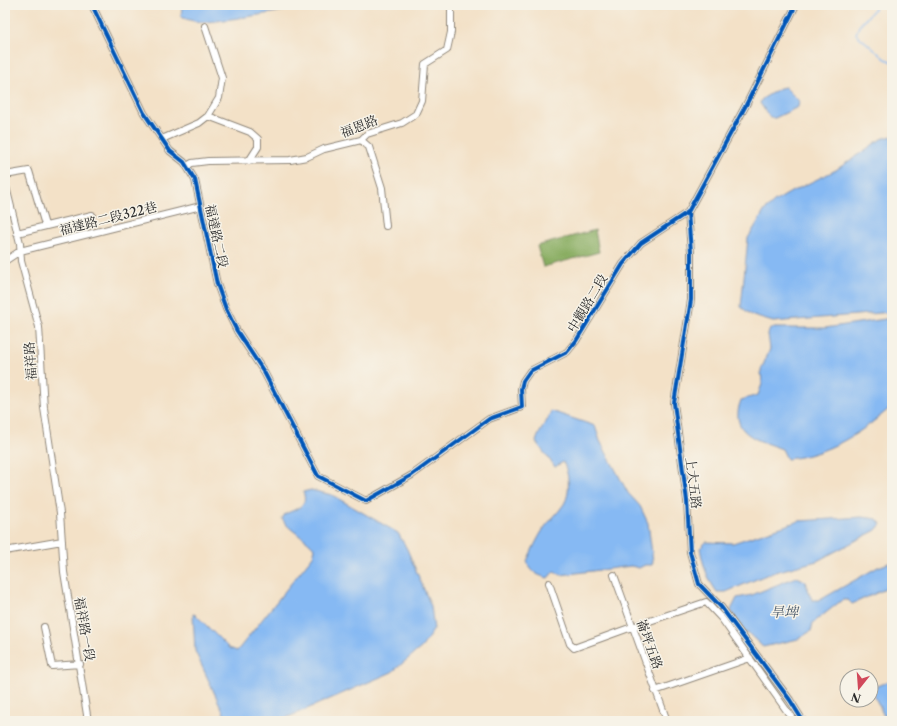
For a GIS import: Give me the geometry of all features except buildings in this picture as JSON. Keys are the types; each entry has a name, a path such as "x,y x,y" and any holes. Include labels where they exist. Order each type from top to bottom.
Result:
{"street":[{"name":"福達路二段","path":"92,5 144,113 170,151 184,162 195,180 213,266 226,309 237,331 264,372 318,476"},
{"name":"福恩路","path":"187,166 192,163 208,161 290,160 307,157 324,149 361,140 367,134 402,123 416,114 422,101 425,64 447,50 451,32 451,5"},
{"name":"中觀路二段","path":"318,476 366,501 412,475 489,420 522,407 521,390 523,381 530,370 566,352 576,341 623,264 642,243 688,212 746,105 796,5"},
{"path":"162,139 199,123 208,116 219,98 222,78 205,26"},
{"path":"208,116 250,132 258,139 258,147 250,161"},
{"path":"361,140 369,147 382,188 386,226"},
{"path":"5,175 29,171 45,225"},
{"name":"福祥路","path":"5,183 17,233 21,261 39,327 44,408 60,514 62,541"},
{"name":"福達路二段322巷","path":"5,261 20,251 201,206"},
{"name":"上大五路","path":"688,212 692,300 674,403 687,501 690,552 699,584 721,607 790,700 803,721"},
{"path":"17,233 45,225 92,215"},
{"path":"5,551 62,541"},
{"name":"福祥路一段","path":"62,541 64,572 88,721"},
{"name":"崙坪五路","path":"614,575 667,721"},
{"path":"549,583 570,644 574,648 632,626 704,602 711,606 794,721"},
{"path":"711,606 712,598"},
{"path":"44,627 52,666 80,664"},
{"path":"655,691 750,658"}],"green space":[{"path":"595,230 599,252 543,267 537,246"}],"water":[{"path":"182,5 304,5 273,13 198,22 181,17"},
{"path":"785,87 799,101 798,107 775,118 770,118 760,103 762,99 780,88"},
{"path":"892,136 892,312 773,322 753,316 741,307 748,238 765,210 774,202 791,192 836,170 881,139"},
{"path":"892,318 892,406 869,425 830,448 802,457 787,459 782,449 755,439 742,428 739,421 738,411 741,400 758,395 762,384 761,370 770,349 768,334 770,328 825,328"},
{"path":"551,411 595,426 600,441 628,493 640,506 648,523 653,561 652,565 645,565 639,568 631,566 561,575 554,571 548,578 540,576 530,568 527,561 535,544 544,528 564,504 568,494 568,477 563,462 555,467 536,442"},
{"path":"311,490 332,495 398,533 407,549 431,606 434,629 422,647 392,672 279,721 231,721 225,716 195,651 193,614 196,615 229,648 237,651 313,556 315,549 285,524 282,519 285,514 297,509 303,504 303,492"},
{"path":"862,517 877,519 881,524 876,530 817,561 771,573 726,592 717,592 704,566 700,548 706,542 733,543 799,521"},
{"name":"旱埤","path":"892,562 892,586 852,604 848,600 842,600 813,623 811,631 798,639 763,647 748,633 743,633 731,610 737,598 752,595 796,577 805,581 812,600 820,600 878,567"},
{"path":"892,680 892,712 884,716 879,706 879,686"}],"waterway":[{"path":"878,5 859,26 856,34 884,58 892,62"}],"cycle path":[{"path":"92,5 144,113 170,151 184,162 195,180 217,284 226,309 237,331 264,372 318,476 366,501 412,475 489,419 522,407 521,389 523,381 530,371 567,352 576,341 623,264 641,243 688,212 746,105 796,5"},
{"path":"688,212 691,252 691,300 674,403 687,501 690,552 699,584 721,607 790,700 803,721"}]}
